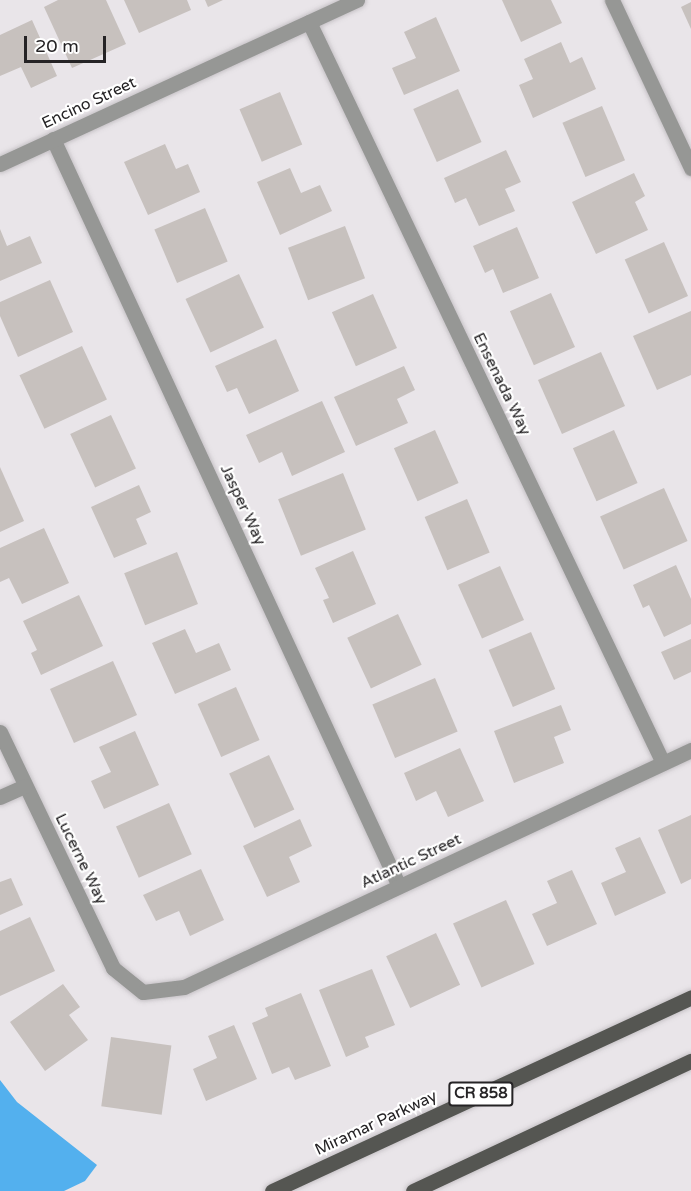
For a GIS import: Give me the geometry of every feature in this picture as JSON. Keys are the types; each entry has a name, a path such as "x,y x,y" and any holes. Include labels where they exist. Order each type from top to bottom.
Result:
{"main road":[{"name":"Miramar Parkway","path":"272,1191 691,997"},
{"path":"413,1191 691,1061"}],"street":[{"name":"Encino Street","path":"0,164 357,0"},
{"path":"612,0 691,168"},
{"name":"Ensenada Way","path":"309,22 663,763"},
{"name":"Jasper Way","path":"53,139 399,886"},
{"name":"Lucerne Way","path":"0,732 113,968 143,992"},
{"name":"Atlantic Street","path":"143,992 184,987 691,750"},
{"path":"0,797 25,786"}],"water":[{"path":"0,1080 17,1102 97,1165 85,1181 64,1191 0,1191"}],"building":[{"path":"58,0 106,0 126,44 72,68 44,7"},
{"path":"124,0 187,0 191,10 139,33"},
{"path":"205,0 223,0 208,7"},
{"path":"502,0 551,0 562,23 521,42"},
{"path":"691,2 691,29 681,7"},
{"path":"436,17 460,71 404,95 392,68 416,58 404,32"},
{"path":"32,20 57,76 31,88 21,67 0,76 0,35"},
{"path":"561,42 570,63 582,57 596,89 533,118 519,85 533,79 524,59"},
{"path":"458,89 482,142 437,162 413,109"},
{"path":"280,92 302,144 262,162 239,109"},
{"path":"602,106 625,160 585,177 562,123"},
{"path":"165,144 176,169 188,164 200,192 148,215 124,162"},
{"path":"506,150 521,182 505,189 515,211 479,226 466,198 455,203 444,178"},
{"path":"290,168 301,193 320,185 332,211 280,235 257,182"},
{"path":"634,173 645,196 635,202 648,230 596,254 572,202"},
{"path":"205,208 228,261 177,283 154,229"},
{"path":"345,226 365,278 308,300 288,248"},
{"path":"517,227 539,278 503,293 493,269 485,273 473,246"},
{"path":"0,229 7,246 30,236 42,263 0,281"},
{"path":"664,242 688,296 649,313 625,259"},
{"path":"239,274 264,327 210,352 186,299"},
{"path":"50,280 73,332 18,357 0,316 0,302"},
{"path":"551,293 575,347 534,365 510,311"},
{"path":"373,294 397,348 356,366 332,312"},
{"path":"691,311 691,375 657,390 633,336"},
{"path":"276,339 299,391 249,414 237,388 227,392 215,366"},
{"path":"82,346 107,399 44,429 19,375"},
{"path":"601,352 625,406 562,434 538,380"},
{"path":"404,366 415,390 397,399 408,423 356,446 334,397"},
{"path":"322,401 345,452 292,476 282,452 259,463 246,435"},
{"path":"111,415 136,468 95,487 70,434"},
{"path":"435,430 459,483 417,501 394,448"},
{"path":"614,430 638,483 596,501 573,448"},
{"path":"0,467 24,521 0,532"},
{"path":"343,473 366,530 301,556 278,499"},
{"path":"139,485 151,512 136,519 147,544 114,558 91,507"},
{"path":"664,488 688,541 624,569 600,516"},
{"path":"467,499 490,552 447,570 425,517"},
{"path":"44,528 69,583 22,604 9,578 0,582 0,548"},
{"path":"353,551 376,604 333,623 323,600 329,598 315,568"},
{"path":"177,552 198,604 145,625 124,573"},
{"path":"676,565 691,599 691,624 664,637 649,605 643,608 633,585"},
{"path":"500,566 524,620 482,639 458,585"},
{"path":"79,595 103,646 41,675 31,653 37,650 23,621"},
{"path":"398,614 422,665 371,688 347,638"},
{"path":"185,629 196,653 219,643 231,670 175,694 152,643"},
{"path":"531,632 555,689 513,707 489,650"},
{"path":"691,639 691,672 674,680 661,652"},
{"path":"113,661 137,715 74,743 50,689"},
{"path":"435,678 458,731 395,758 372,705"},
{"path":"236,687 260,740 221,757 198,704"},
{"path":"561,705 571,730 554,737 564,763 514,783 494,731"},
{"path":"135,731 159,785 104,809 91,781 111,772 99,747"},
{"path":"460,748 484,801 448,817 436,791 416,801 404,773"},
{"path":"269,755 294,809 254,828 229,774"},
{"path":"169,803 192,854 139,878 116,827"},
{"path":"691,815 691,879 681,884 658,830"},
{"path":"300,819 312,846 289,857 300,882 267,897 243,846"},
{"path":"640,837 666,893 615,916 601,883 626,872 615,848"},
{"path":"201,869 224,920 190,936 179,911 156,921 143,895"},
{"path":"572,870 597,924 547,946 532,914 557,903 547,881"},
{"path":"11,878 23,905 0,915 0,882"},
{"path":"506,900 534,964 481,988 453,924"},
{"path":"30,917 55,971 0,996 0,931"},
{"path":"436,933 460,985 410,1008 386,956"},
{"path":"372,969 395,1025 365,1037 369,1047 346,1057 319,990"},
{"path":"63,984 80,1007 69,1015 88,1040 45,1071 10,1022"},
{"path":"301,993 331,1066 295,1080 289,1067 272,1074 252,1023 268,1016 265,1008"},
{"path":"234,1025 257,1079 206,1101 193,1069 217,1058 208,1036"},
{"path":"111,1037 171,1045 162,1115 101,1106"}]}
